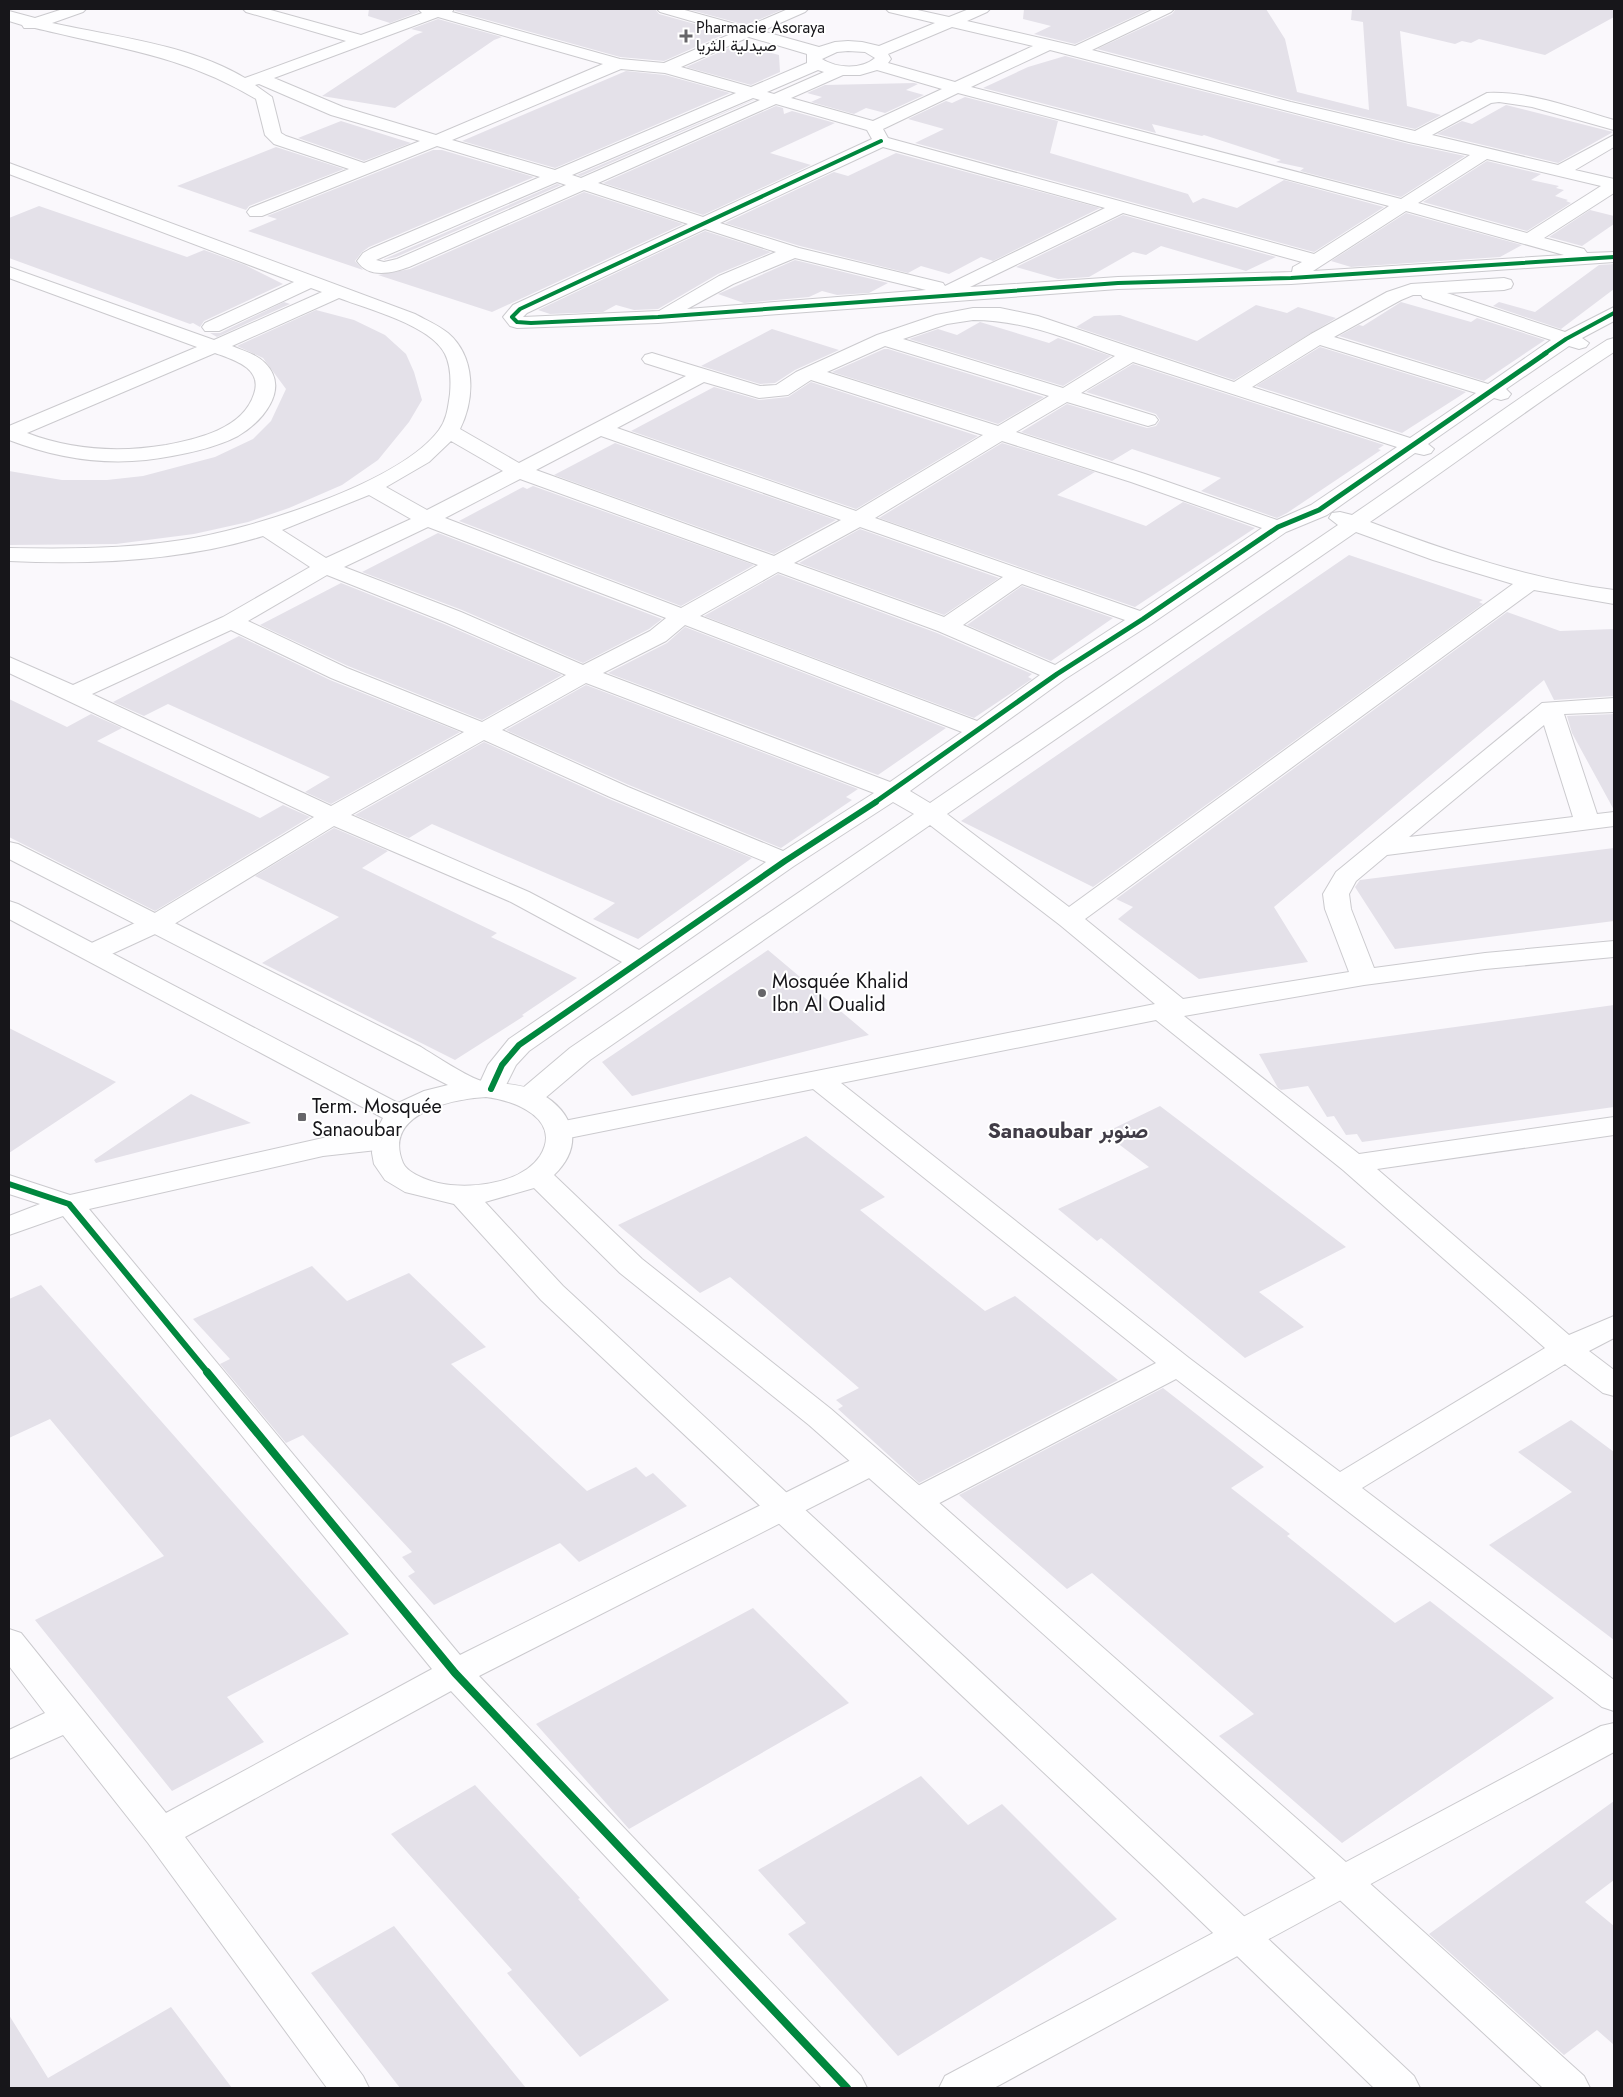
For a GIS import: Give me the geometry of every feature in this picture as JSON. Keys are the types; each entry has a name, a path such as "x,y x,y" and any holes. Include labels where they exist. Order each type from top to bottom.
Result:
{"street":[{"path":"9,32 78,9"},
{"path":"251,9 361,40"},
{"path":"665,9 747,31 818,58 841,70"},
{"path":"666,68 800,9"},
{"path":"894,9 1047,45 1077,50 1415,138 1562,170 1614,185"},
{"path":"942,9 857,46 835,47 754,92 376,253 369,257 366,262 370,266 380,268 403,263 841,70 857,70 982,9"},
{"path":"1077,50 1166,9"},
{"path":"252,81 436,10 619,64 666,68 777,98 878,134 1121,207 1315,260"},
{"path":"9,16 34,24 177,56 338,111 583,184 794,252 955,291 1121,207"},
{"path":"1047,45 956,89 878,134 706,224 520,309 512,317 517,322 531,323 658,317 955,291 1118,283 1291,278 1609,260"},
{"path":"857,46 878,59 956,89 1404,204 1609,260"},
{"path":"256,212 438,140 530,98 619,64"},
{"path":"252,81 264,97 273,135 280,140 365,168"},
{"path":"1415,138 1487,98 1493,97 1512,99 1614,125"},
{"path":"1562,170 1614,140"},
{"path":"1291,278 1315,260 1483,154"},
{"path":"9,168 426,327 441,337 455,351 461,369 456,417 441,442 392,478 372,488 265,528 238,536 180,546 102,554 9,554"},
{"path":"1529,238 1614,185"},
{"path":"658,317 726,280 794,252"},
{"path":"9,272 253,363 263,372 267,382 260,408 249,420 220,436 180,448 126,456 78,453 52,448 9,433"},
{"path":"1236,389 1318,338 1394,296 1411,290 1504,284 1614,272"},
{"path":"9,413 190,338 308,282"},
{"path":"1468,307 1486,289 1504,284"},
{"path":"1411,290 1437,295 1566,339 1611,347"},
{"path":"9,433 214,347 338,292"},
{"path":"9,849 157,923 370,1034 484,1089 528,1098 543,1107 553,1118 559,1131 559,1146 551,1161 537,1175 503,1191 463,1196 436,1193 407,1181 396,1173 386,1158 385,1142 390,1128 400,1116 414,1105 433,1097 484,1089 506,1057 519,1045 785,862 892,791 1057,674 1143,619 1278,527 1319,510 1410,445 1566,339 1614,313"},
{"path":"652,359 759,392 781,391 810,373 884,339 944,319 973,314 1000,314 1030,320 1131,355 1451,457"},
{"path":"1318,338 1489,392 1529,399"},
{"path":"884,339 1148,420"},
{"path":"528,1098 580,1054 1451,457 1529,399 1611,347"},
{"path":"94,952 157,923 332,816 584,674 658,636 682,616 858,519 1131,355"},
{"path":"810,373 1138,478 1278,527"},
{"path":"73,694 231,622 325,567 427,519 702,375"},
{"path":"599,428 1143,619"},
{"path":"449,431 518,471 946,626 1057,674"},
{"path":"372,488 427,519 979,730"},
{"path":"1319,510 1529,583 1586,595 1614,598"},
{"path":"265,528 325,567 453,617 584,674 892,791 930,813 1069,919 1170,1010 1353,1164 1566,1349 1614,1386"},
{"path":"946,626 1022,575"},
{"path":"1069,919 1529,583"},
{"path":"231,622 339,673 484,731 619,792 785,862"},
{"path":"9,664 332,816 520,896 642,962"},
{"path":"1364,977 1338,909 1336,894 1345,877 1550,708 1614,705"},
{"path":"1550,708 1587,822"},
{"path":"1380,848 1614,819"},
{"path":"9,909 94,952 400,1116"},
{"path":"559,1131 1170,1010 1364,977 1485,960 1614,949"},
{"path":"818,1080 1178,1365 1614,1698"},
{"path":"1353,1164 1614,1126"},
{"path":"9,1226 68,1204 272,1157 323,1147 385,1142"},
{"path":"537,1175 631,1266 820,1417 916,1501 1343,1881 1570,2088"},
{"path":"9,1184 68,1204 455,1673 847,2088"},
{"path":"463,1196 552,1293 1241,1936 1400,2088"},
{"path":"1340,1487 1566,1349 1614,1326"},
{"path":"916,1501 1178,1365"},
{"path":"161,1834 455,1673 872,1463"},
{"path":"9,1642 161,1834 349,2088"},
{"path":"9,1746 68,1717"},
{"path":"959,2088 1614,1736"}],"building":[{"path":"369,9 416,9 419,12 390,23 368,16"},
{"path":"456,9 655,9 659,14 727,33 664,61 620,57 455,11"},
{"path":"687,9 784,9 746,25"},
{"path":"1024,9 1150,9 1075,44 1034,34 1051,26 1023,19"},
{"path":"1176,9 1266,9 1285,39 1297,92 1369,110 1363,22 1351,20 1352,9 1614,9 1614,17 1545,55 1479,39 1471,43 1462,41 1455,44 1400,31 1407,106 1441,115 1415,129 1291,100 1097,49 1172,14"},
{"path":"438,19 502,37 494,40 395,108 322,96 415,35 423,32 411,29"},
{"path":"738,44 779,55 780,72 751,85 686,67"},
{"path":"1065,56 1409,144 1465,156 1401,197 1300,171 1304,168 1276,162 1281,160 1204,135 1152,124 1156,133 983,88 1028,67"},
{"path":"626,71 665,75 730,93 555,168 462,141"},
{"path":"918,84 906,90 924,95 885,113 866,108 854,114 811,102 822,97 807,93 825,85"},
{"path":"965,97 1058,121 1050,153 1188,194 1193,203 1203,198 1237,208 1284,180 1384,207 1314,252 915,143 944,129 908,119 946,101 952,103"},
{"path":"753,100 581,176 577,175"},
{"path":"1506,105 1613,132 1558,163 1437,134 1462,121 1472,124"},
{"path":"776,106 783,108 784,114 792,111 835,123 770,153 811,165 703,215 603,183"},
{"path":"341,121 411,143 364,161 298,138"},
{"path":"276,147 344,169 249,206 246,210 177,186"},
{"path":"433,150 442,150 534,177 369,247 355,261 363,270 248,231 277,219 267,216"},
{"path":"896,153 1100,208 993,261 981,257 949,274 921,266 908,273 800,246 725,223 834,172 848,176"},
{"path":"1487,161 1541,174 1531,180 1559,186 1556,188 1564,190 1555,196 1568,200 1566,201 1571,203 1527,231 1423,202"},
{"path":"557,184 561,185 396,257 382,260"},
{"path":"584,192 683,224 492,312 378,275 410,269"},
{"path":"39,206 187,257 204,250 245,265 283,284 204,321 200,327 193,323 190,324 9,258 9,218"},
{"path":"1590,210 1614,216 1614,224 1582,246 1549,237"},
{"path":"1406,213 1522,245 1500,257 1351,267 1331,261"},
{"path":"1123,215 1276,257 1246,271 1161,246 1146,255 1133,252 1089,277 1058,279 1016,267"},
{"path":"705,231 771,252 718,274 658,309 634,310 616,305 603,312 550,314 538,310"},
{"path":"795,260 888,283 869,293 837,295 822,291 809,297 744,303 718,294"},
{"path":"1614,264 1614,289 1561,329 1493,306 1499,302 1535,312 1599,265"},
{"path":"284,302 290,304 217,337 210,333 220,333"},
{"path":"1401,302 1471,322 1477,318 1545,340 1484,381 1339,336 1359,325 1363,326"},
{"path":"1256,305 1287,313 1298,307 1336,318 1234,380 1076,327 1094,316 1120,315 1197,341"},
{"path":"316,310 354,320 385,335 406,354 414,372 422,400 409,422 378,460 342,485 289,508 248,522 194,534 116,544 9,545 9,471 62,480 107,480 143,476 215,457 253,439 271,421 286,389 263,358 237,346"},
{"path":"980,322 1049,343 1058,338 1111,356 1063,386 909,339 938,329 957,335"},
{"path":"772,329 839,350 795,370 775,383 760,384 701,366"},
{"path":"1320,347 1466,392 1402,433 1256,386"},
{"path":"884,349 1044,397 998,424 832,372"},
{"path":"1133,364 1384,445 1378,449 1381,450 1277,518 1201,491 1221,478 1132,449 1112,461 1021,432 1067,404 1147,428 1156,426 1160,420 1156,414 1086,392"},
{"path":"811,382 978,436 856,509 631,431 714,387 759,400 788,397"},
{"path":"615,443 836,520 774,554 554,475"},
{"path":"1002,443 1095,472 1057,495 1146,526 1183,502 1255,528 1135,607 879,518"},
{"path":"533,486 754,565 681,606 459,521 523,487 527,489"},
{"path":"860,529 999,578 944,615 799,563"},
{"path":"438,533 662,619 649,629 583,663 462,610 362,572"},
{"path":"1349,555 1483,600 1479,602 1483,604 1093,887 961,821"},
{"path":"778,574 937,633 1032,674 1028,677 1032,679 974,718 704,616"},
{"path":"341,583 444,624 562,675 482,720 348,666 260,625"},
{"path":"1022,586 1113,618 1051,661 967,625"},
{"path":"1507,612 1560,631 1614,629 1614,696 1554,700 1544,680 1274,907 1308,962 1199,979 1118,919 1133,907 1116,899"},
{"path":"685,627 946,728 878,775 608,673 667,643"},
{"path":"239,636 330,680 460,732 331,804 305,792 330,777 168,704 144,716 113,702"},
{"path":"586,685 858,789 846,797 852,800 781,848 629,785 506,730"},
{"path":"9,699 67,727 91,714 122,728 97,741 260,818 283,805 310,817 155,911 9,837"},
{"path":"1614,714 1614,810 1572,733 1567,716"},
{"path":"484,742 609,799 752,858 638,939 593,919 615,903 432,824 409,838 355,815"},
{"path":"334,828 388,851 362,868 497,933 491,937 577,978 522,1015 524,1016 455,1060 262,963 339,917 255,876"},
{"path":"1614,848 1614,921 1395,949 1355,887 1360,880"},
{"name":"Mosquée Khalid Ibn Al Oualid","path":"768,950 869,1035 632,1096 602,1062"},
{"path":"1614,1005 1614,1107 1362,1142 1357,1134 1346,1135 1334,1116 1327,1117 1308,1086 1281,1090 1278,1088 1259,1054"},
{"path":"9,1028 116,1082 9,1153"},
{"path":"191,1094 251,1123 96,1163 94,1160"},
{"path":"1160,1106 1346,1247 1259,1292 1304,1327 1245,1358 1101,1238 1097,1241 1058,1209 1149,1167 1104,1133"},
{"path":"806,1136 885,1197 860,1210 985,1311 1015,1296 1118,1380 919,1483 838,1409 843,1406 836,1400 859,1388 730,1277 700,1293 618,1225"},
{"path":"312,1266 347,1301 409,1273 486,1347 451,1364 587,1491 636,1467 646,1477 653,1473 687,1506 579,1562 560,1543 434,1605 408,1576 415,1572 402,1557 412,1552 303,1435 286,1443 220,1364 230,1359 193,1319"},
{"path":"41,1285 349,1634 227,1697 264,1742 172,1791 35,1620 164,1556 50,1419 9,1438 9,1299"},
{"path":"1163,1388 1264,1467 1231,1488 1290,1534 1287,1536 1395,1623 1430,1601 1554,1698 1342,1843 1219,1736 1254,1714 1092,1573 1067,1589 959,1495"},
{"path":"1571,1420 1614,1452 1614,1640 1489,1545 1572,1492 1518,1452"},
{"path":"753,1608 849,1703 629,1829 536,1724"},
{"path":"921,1776 968,1825 1002,1804 1117,1919 898,2056 788,1934 806,1923 758,1870"},
{"path":"475,1785 580,1898 578,1899 669,2000 580,2057 507,1973 512,1970 391,1834"},
{"path":"1614,1801 1614,1880 1585,1902 1614,1926 1614,2045 1597,2030 1564,2055 1429,1934"},
{"path":"394,1926 526,2088 400,2088 311,1973"},
{"path":"171,2007 232,2088 9,2088 9,2015 48,2078"}],"cycle path":[{"path":"881,141 520,309 512,317 517,322 531,323 658,317 960,293 1118,283 1291,278 1614,257"},
{"path":"491,1089 502,1065 519,1045 785,861 910,780 1057,674 1143,619 1278,527 1319,510 1566,339 1614,313"},
{"path":"9,1184 69,1204 455,1673 847,2088"}],"place":[{"name":"Pharmacie Asoraya صيدلية الثريا","path":"686,36"},
{"name":"Mosquée Khalid Ibn Al Oualid","path":"762,993"},
{"name":"Term. Mosquée Sanaoubar","path":"302,1117"}],"district":[{"name":"Sanaoubar صنوبر","path":"1068,1131"}]}
